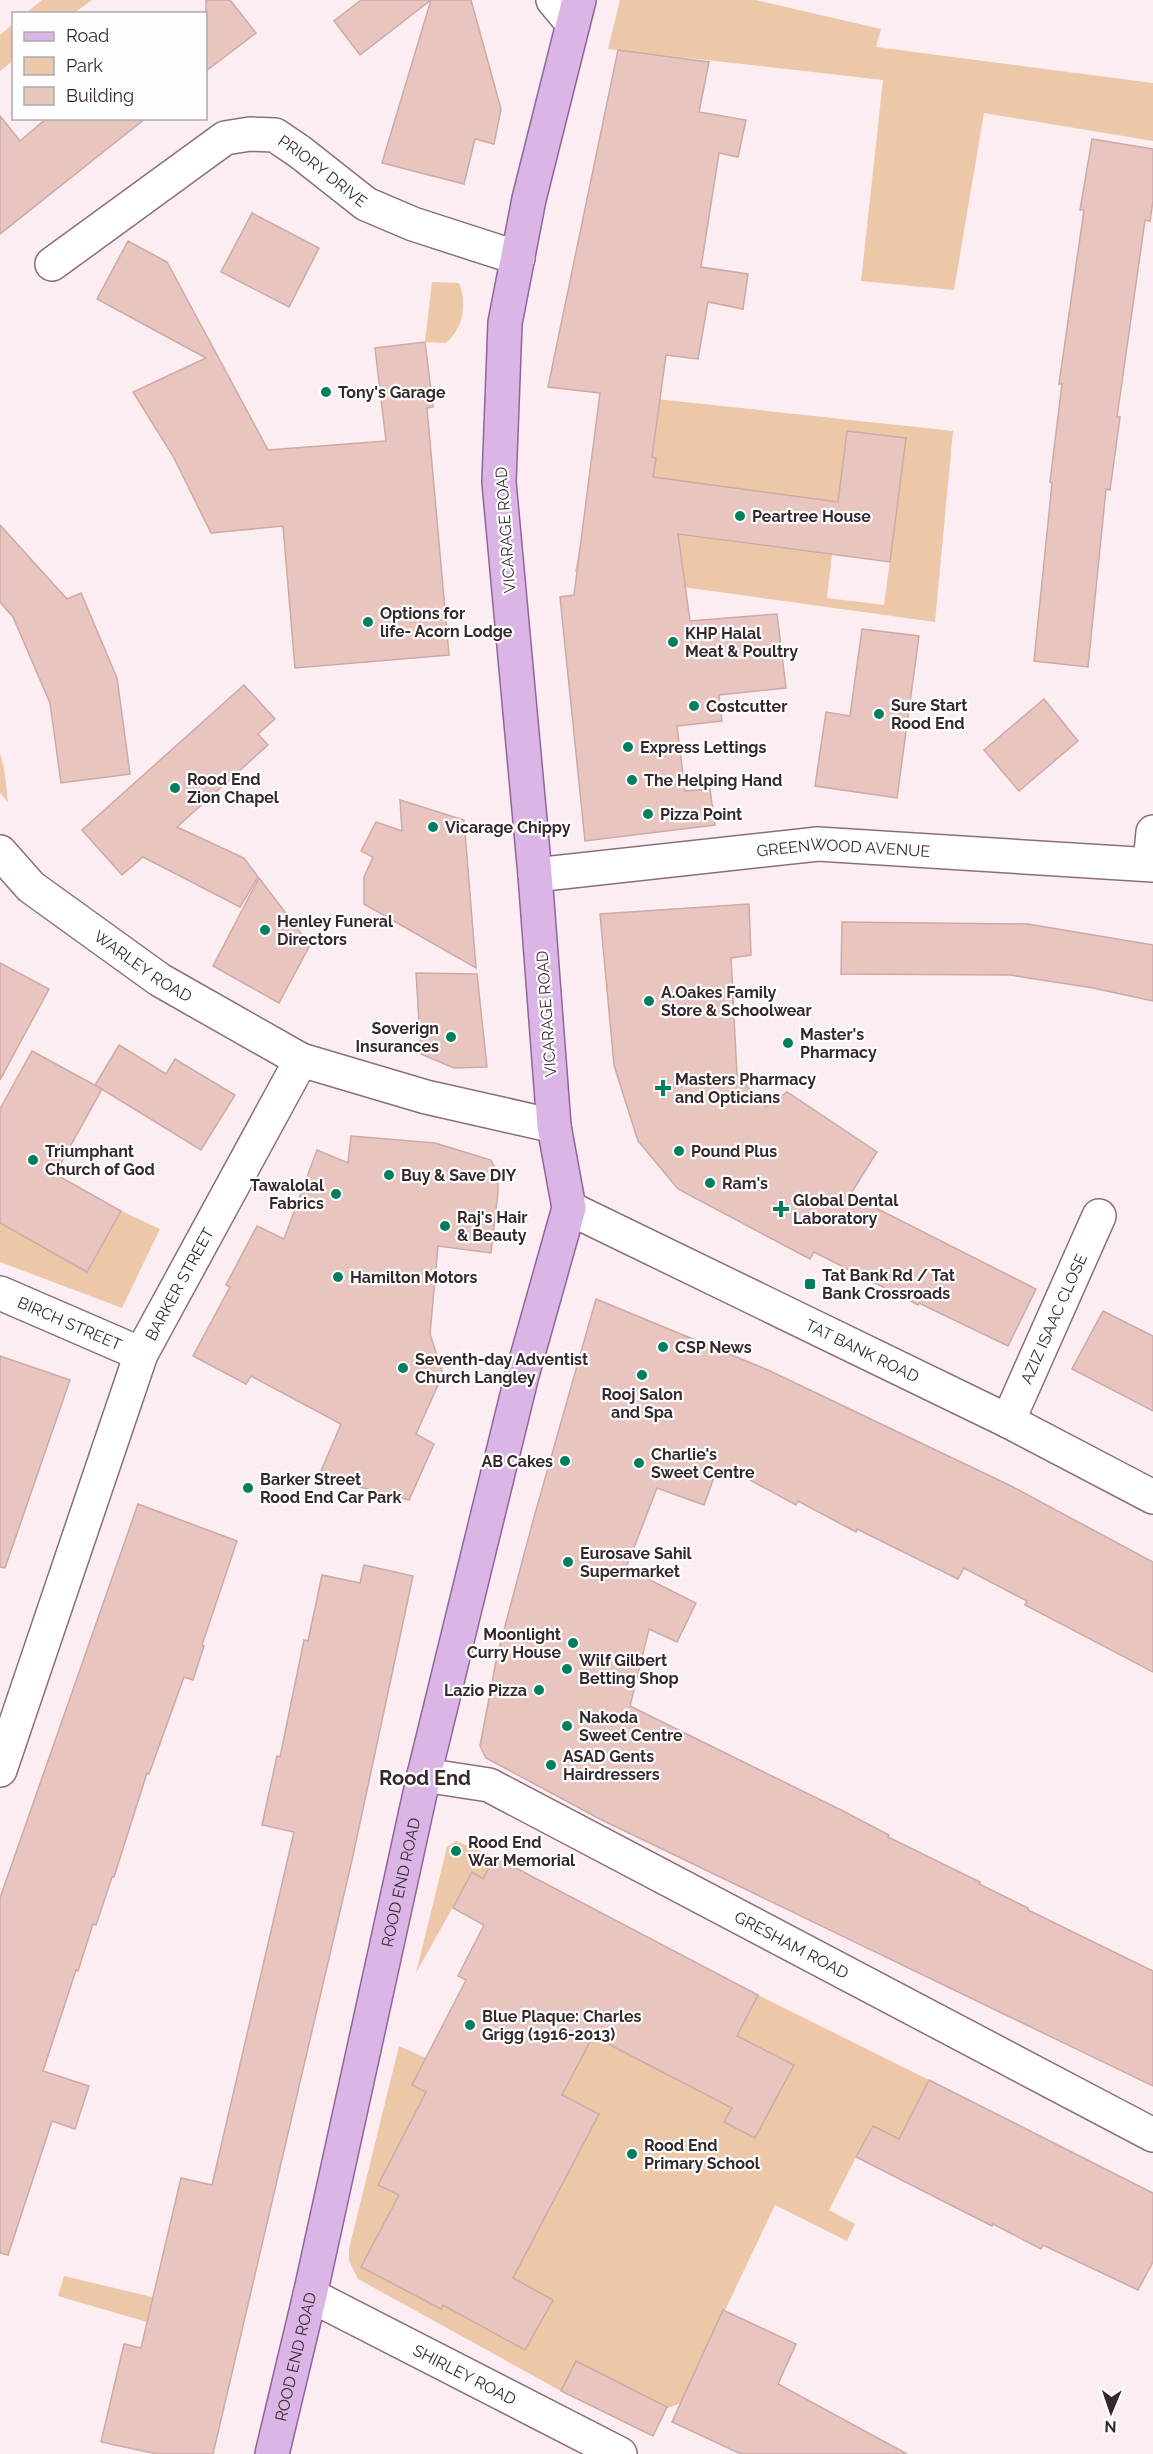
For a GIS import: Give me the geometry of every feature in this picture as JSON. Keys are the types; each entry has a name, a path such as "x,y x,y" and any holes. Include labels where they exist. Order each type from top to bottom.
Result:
{"main road":[{"name":"VICARAGE ROAD","path":"568,8 506,323 499,482 535,876 554,1126 569,1208"},
{"name":"ROOD END ROAD","path":"272,2454 310,2295 424,1775 522,1375 569,1208"}],"street":[{"name":"PRIORY DRIVE","path":"52,264 225,138 250,134 275,135 366,204 413,224 518,258"},
{"path":"1151,864 1153,832"},
{"name":"GREENWOOD AVENUE","path":"535,876 818,844 1151,864"},
{"name":"WARLEY ROAD","path":"0,852 32,886 160,980 301,1060"},
{"path":"301,1060 426,1097 554,1126"},
{"name":"BARKER STREET","path":"0,1770 141,1354 301,1060"},
{"name":"TAT BANK ROAD","path":"569,1208 1008,1421 1153,1497"},
{"name":"AZIZ ISAAC CLOSE","path":"1008,1421 1099,1216"},
{"name":"BIRCH STREET","path":"0,1293 141,1354"},
{"name":"GRESHAM ROAD","path":"424,1775 489,1785 1153,2135"},
{"name":"SHIRLEY ROAD","path":"310,2295 620,2454"}],"green space":[{"path":"42,0 92,0 75,12 27,12"},
{"path":"620,0 755,0 881,29 876,47 1153,83 1153,141 984,113 954,290 861,281 883,80 608,49"},
{"path":"12,25 12,62 0,71 0,35"},
{"path":"432,282 459,283 463,299 460,323 446,343 425,342"},
{"path":"601,393 953,431 935,622 575,572 581,539 644,530 832,555 827,598 884,605 906,439 847,431 838,502 653,477 655,458 593,450"},
{"path":"0,753 4,768 8,802 0,793"},
{"path":"121,1211 160,1229 122,1308 0,1262 0,1223 87,1271"},
{"path":"456,1841 495,1857 483,1879 472,1873 416,1973 447,1847"},
{"path":"758,1995 929,2080 899,2139 872,2126 829,2210 855,2224 847,2241 775,2205 681,2403 668,2408 577,2361 561,2391 358,2279 349,2261 349,2249 399,2046 426,2058 412,2085 426,2092 378,2184 399,2195 362,2267 441,2309 458,2277 599,2114 562,2095 593,2036 732,2108 725,2122 755,2138 793,2065 725,2058"},
{"path":"64,2276 152,2297 147,2322 58,2296"}],"building":[{"path":"206,0 230,0 256,33 207,70 207,12"},
{"path":"361,0 431,0 360,55 334,21"},
{"path":"431,0 471,0 501,109 494,144 475,139 464,184 382,163"},
{"path":"618,50 709,62 699,112 746,120 738,157 719,153 701,267 748,274 743,309 708,302 698,359 666,355 652,457 656,458 653,477 838,502 847,431 906,438 890,562 678,534 690,621 777,614 786,688 719,695 722,721 677,726 685,791 710,789 715,825 585,841 560,597 574,595 600,393 548,387"},
{"path":"0,116 20,141 45,120 143,120 0,234"},
{"path":"1092,139 1153,149 1153,201 1150,221 1145,220 1117,417 1120,417 1110,490 1106,489 1088,667 1034,661 1052,483 1050,482 1062,384 1059,384 1084,210 1080,210"},
{"path":"252,213 319,248 289,307 221,272"},
{"path":"128,241 167,262 268,450 386,441 375,348 425,342 433,407 427,408 449,655 295,668 283,526 211,533 173,456 133,392 206,358 97,299"},
{"path":"0,525 67,599 81,593 117,678 130,774 61,783 50,703 13,617 0,602"},
{"name":"Sure Start Rood End","path":"862,629 919,636 897,798 815,786 826,712 850,716"},
{"name":"Rood End Zion Chapel","path":"244,685 275,719 258,734 268,745 177,827 244,858 258,877 240,907 143,857 122,875 82,830"},
{"path":"1044,699 1078,741 1019,791 984,750"},
{"path":"400,800 464,820 476,968 364,904 364,877 373,857 361,851 376,822 402,831"},
{"name":"Henley Funeral Directors","path":"259,878 310,945 279,1003 213,966"},
{"path":"749,904 751,955 731,958 737,1075 766,1107 787,1092 877,1152 850,1195 1036,1289 1008,1346 919,1303 918,1305 814,1252 810,1259 678,1189 638,1141 614,1065 600,914"},
{"path":"842,922 1028,924 1153,945 1153,1001 1093,988 1010,975 841,974"},
{"path":"0,963 49,989 0,1080"},
{"path":"416,973 477,974 487,1067 454,1068 421,1054"},
{"path":"119,1045 166,1074 175,1059 235,1095 201,1150 95,1085"},
{"name":"Triumphant Church of God","path":"32,1051 102,1089 55,1174 121,1211 87,1272 0,1223 0,1109"},
{"path":"351,1136 435,1143 491,1160 498,1174 491,1253 438,1246 430,1334 443,1374 416,1434 434,1444 409,1500 319,1476 341,1424 251,1376 246,1384 193,1356 230,1287 226,1285 257,1226 284,1239 317,1150 348,1163"},
{"path":"596,1299 768,1370 1011,1486 1153,1562 1153,1672 1025,1605 1027,1601 964,1568 958,1579 857,1529 856,1532 798,1501 796,1505 739,1474 737,1479 716,1472 704,1505 657,1488 626,1568 696,1603 677,1642 649,1629 630,1706 845,1812 889,1835 888,1837 980,1882 979,1884 1028,1910 1153,1971 1153,2086 600,1819 486,1758 480,1746 497,1656"},
{"path":"1103,1311 1153,1336 1153,1411 1072,1369"},
{"path":"0,1356 70,1380 5,1568 0,1567"},
{"path":"138,1504 237,1541 202,1645 204,1646 193,1680 184,1677 149,1774 147,1773 114,1877 112,1877 96,1925 93,1924 78,1971 76,1970 43,2071 89,2086 75,2129 52,2121 8,2255 0,2253 0,1898"},
{"path":"364,1565 413,1576 352,1860 213,2454 157,2454 101,2442 124,2344 141,2348 181,2178 212,2185 294,1832 262,1825 277,1756 280,1757 304,1640 308,1641 322,1575 360,1583"},
{"name":"Rood End Primary School","path":"495,1857 758,1995 737,2036 794,2065 755,2138 724,2122 732,2108 593,2036 562,2095 599,2114 513,2278 553,2300 525,2350 443,2305 441,2309 361,2267 399,2195 378,2185 426,2092 412,2085 466,1980 458,1976 484,1925 453,1908 472,1872 483,1879"},
{"path":"929,2080 1153,2193 1153,2262 1138,2290 1043,2245 1041,2249 993,2224 992,2226 856,2157 873,2126 899,2139"},
{"path":"723,2310 796,2344 778,2384 907,2454 741,2454 672,2422"},
{"path":"576,2361 667,2407 653,2436 561,2391"}],"place":[{"name":"Tony's Garage","path":"326,392"},
{"name":"Peartree House","path":"740,516"},
{"name":"Options for life- Acorn Lodge","path":"368,622"},
{"name":"KHP Halal Meat & Poultry","path":"673,642"},
{"name":"Costcutter","path":"694,706"},
{"name":"Sure Start Rood End","path":"879,714"},
{"name":"Express Lettings","path":"628,747"},
{"name":"The Helping Hand","path":"632,780"},
{"name":"Rood End Zion Chapel","path":"175,788"},
{"name":"Pizza Point","path":"648,814"},
{"name":"Vicarage Chippy","path":"433,827"},
{"name":"Henley Funeral Directors","path":"265,930"},
{"name":"A.Oakes Family Store & Schoolwear","path":"649,1001"},
{"name":"Soverign Insurances","path":"451,1037"},
{"name":"Master's Pharmacy","path":"788,1043"},
{"name":"Masters Pharmacy and Opticians","path":"663,1088"},
{"name":"Pound Plus","path":"679,1151"},
{"name":"Triumphant Church of God","path":"33,1160"},
{"name":"Buy & Save DIY","path":"389,1175"},
{"name":"Ram's","path":"710,1183"},
{"name":"Tawalolal Fabrics","path":"336,1194"},
{"name":"Global Dental Laboratory","path":"781,1209"},
{"name":"Raj's Hair & Beauty","path":"445,1226"},
{"name":"Hamilton Motors","path":"338,1277"},
{"name":"Tat Bank Rd / Tat Bank Crossroads","path":"810,1284"},
{"name":"CSP News","path":"663,1347"},
{"name":"Seventh-day Adventist Church Langley","path":"403,1368"},
{"name":"Rooj Salon and Spa","path":"642,1375"},
{"name":"AB Cakes","path":"565,1461"},
{"name":"Charlie's Sweet Centre","path":"639,1463"},
{"name":"Barker Street Rood End Car Park","path":"248,1488"},
{"name":"Eurosave Sahil Supermarket","path":"568,1562"},
{"name":"Moonlight Curry House","path":"573,1643"},
{"name":"Wilf Gilbert Betting Shop","path":"567,1669"},
{"name":"Lazio Pizza","path":"539,1690"},
{"name":"Nakoda Sweet Centre","path":"567,1726"},
{"name":"ASAD Gents Hairdressers","path":"551,1765"},
{"name":"Rood End War Memorial","path":"456,1851"},
{"name":"Blue Plaque: Charles Grigg (1916-2013)","path":"470,2025"},
{"name":"Rood End Primary School","path":"632,2154"}],"district":[{"name":"Rood End","path":"425,1778"}]}
